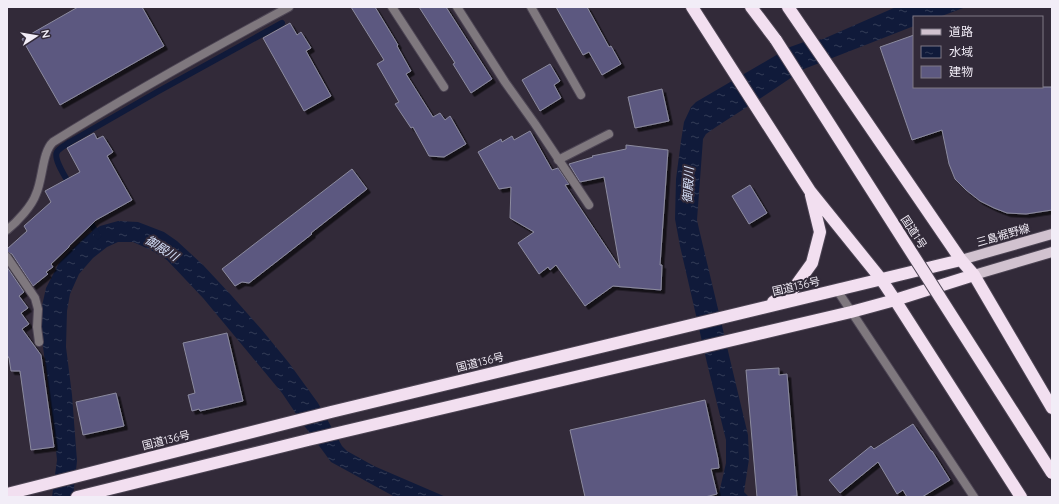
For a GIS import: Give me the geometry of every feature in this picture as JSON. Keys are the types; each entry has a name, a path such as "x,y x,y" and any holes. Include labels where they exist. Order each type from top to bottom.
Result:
{"highway":[{"path":"692,7 810,191 881,279 896,300 1021,497"},
{"name":"国道1号","path":"751,7 776,40 1052,473"},
{"path":"788,7 961,260 974,275 1052,408"},
{"path":"766,307 794,288 812,263 820,232 810,191"},
{"name":"国道136号","path":"7,494 298,420 961,260"},
{"path":"77,497 308,440 851,312 896,300 974,275"}],"main road":[{"name":"三島裾野線","path":"961,260 1052,234"},
{"path":"974,275 1052,252"}],"street":[{"path":"7,230 24,213 36,195 46,154 53,142 104,110 289,7"},
{"path":"392,7 444,87"},
{"path":"457,7 505,82 589,206"},
{"path":"531,7 581,95"},
{"path":"558,160 609,134"},
{"path":"7,258 35,298 38,309 37,327 39,342"},
{"path":"836,290 974,497"},
{"path":"1023,358 1052,399"}],"water":[{"name":"御殿川","path":"896,7 966,7 942,16 913,16 913,26 804,69 716,127 706,134 703,139 697,220 748,435 749,459 744,492 749,497 716,497 719,493 726,463 726,440 675,219 676,179 684,122 691,107 696,102 790,47 804,42 823,39"},
{"name":"御殿川","path":"118,221 138,222 164,232 177,241 203,265 262,330 289,363 318,403 342,446 347,451 374,466 446,497 395,497 331,462 282,393 203,298 167,260 151,250 133,242 118,242 107,247 93,258 79,274 70,294 67,311 66,347 72,395 77,461 73,497 52,497 57,460 42,339 42,306 46,288 59,263 87,235 100,226"}],"building":[{"path":"78,7 142,7 164,46 60,105 22,39"},
{"path":"351,7 375,7 398,45 397,46 411,71 406,74 433,117 440,113 445,120 450,116 466,144 444,157 429,156 413,127 411,128 395,104 399,102 377,64 384,60"},
{"path":"419,7 446,7 492,79 471,93 453,64 455,63"},
{"path":"556,7 587,7 609,47 611,46 621,64 602,75 589,52 583,55"},
{"path":"290,23 297,35 301,32 311,48 306,51 331,96 304,111 263,38"},
{"path":"913,35 913,88 1052,87 1052,210 1026,214 1007,213 980,201 955,179 949,164 942,130 912,140 880,47"},
{"path":"550,64 560,81 554,85 561,98 540,111 522,80"},
{"path":"662,89 669,121 635,128 628,97"},
{"path":"530,131 552,170 558,168 569,184 565,185 620,268 604,177 580,182 569,164 593,157 592,156 626,149 626,145 668,150 660,265 662,265 661,290 613,286 585,306 556,265 550,270 548,267 539,274 518,243 534,232 510,218 511,187 499,189 478,152 501,139 502,142 512,136 514,140"},
{"path":"94,133 97,139 103,136 113,152 107,156 132,200 96,220 51,264 53,267 46,272 48,274 33,286 12,254 7,252 7,249 27,231 24,226 51,202 45,191 80,172 67,148"},
{"path":"352,169 367,189 249,283 242,282 235,286 222,269"},
{"path":"750,185 767,213 749,224 732,196"},
{"path":"7,267 24,292 19,296 28,308 21,313 29,324 22,329 41,355 54,447 31,450 20,371 11,371 9,358 7,355"},
{"path":"227,333 243,401 200,411 199,409 192,411 188,395 195,393 183,343"},
{"path":"779,368 779,375 787,374 797,496 757,497 746,370"},
{"path":"116,393 124,426 83,435 76,402"},
{"path":"705,400 718,459 719,468 711,469 717,494 705,497 585,497 570,430"},
{"path":"913,424 950,480 922,497 907,497 903,490 897,494 878,462 840,493 829,480 871,446 874,449"}],"waterway":[{"path":"70,185 60,168 56,155 61,148 157,92 282,23"},
{"path":"88,218 98,236"}]}
